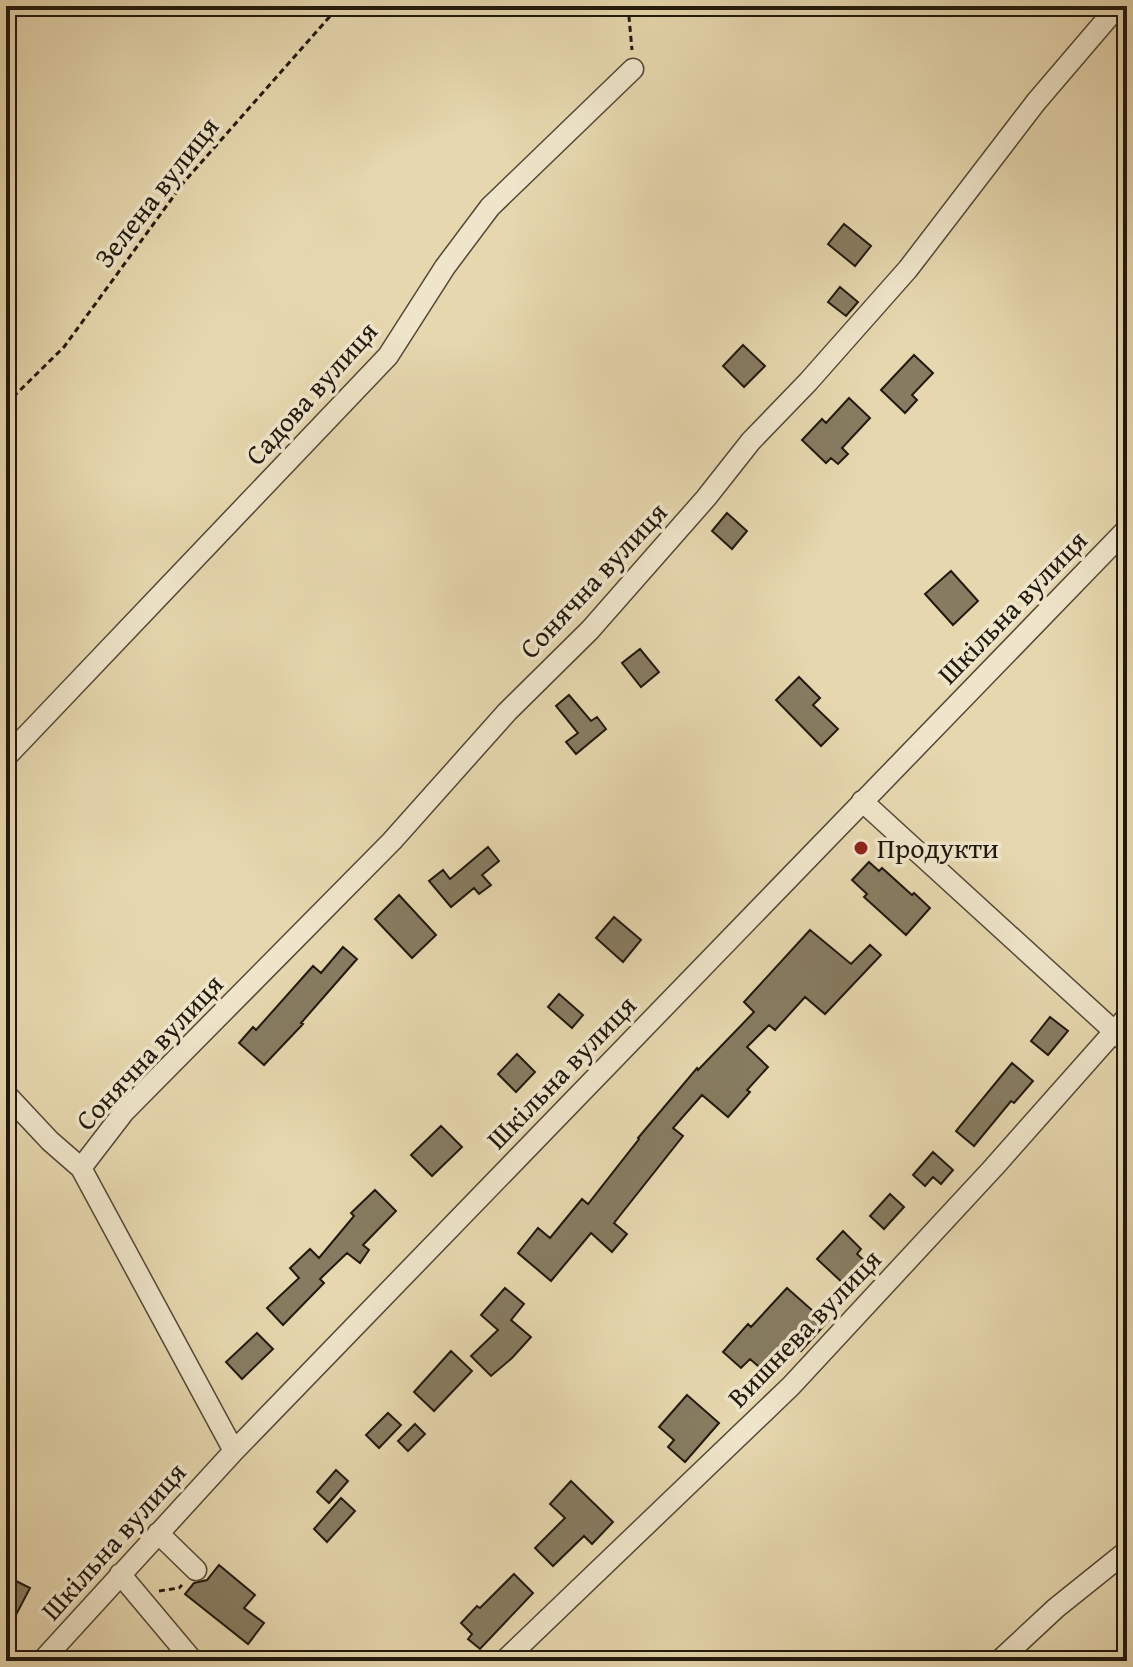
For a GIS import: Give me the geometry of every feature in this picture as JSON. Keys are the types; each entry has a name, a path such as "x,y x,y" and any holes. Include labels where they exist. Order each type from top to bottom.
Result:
{"street":[{"name":"Сонячна вулиця","path":"81,1168 124,1112 392,841 507,712 590,630 706,498 751,441 908,269 1036,102 1118,6"},
{"name":"Садова вулиця","path":"6,757 388,356 445,267 490,207 633,69"},
{"name":"Шкільна вулиця","path":"42,1661 234,1451 1127,529"},
{"path":"862,801 1123,1030"},
{"name":"Вишнева вулиця","path":"504,1661 791,1386 1123,1030"},
{"path":"6,1094 50,1141 81,1168 234,1451"},
{"path":"158,1533 196,1570"},
{"path":"999,1661 1056,1608 1127,1551"},
{"path":"120,1574 193,1661"}],"path":[{"path":"6,19 18,6"},
{"name":"Зелена вулиця","path":"6,404 64,347 184,182 339,6"},
{"path":"628,6 633,69"},
{"path":"135,1593 179,1588 196,1570"}],"building":[{"path":"844,224 871,246 855,266 828,244"},
{"path":"840,287 858,302 846,316 828,302"},
{"path":"743,345 765,366 744,387 723,366"},
{"path":"914,355 933,373 912,395 917,400 905,413 881,390"},
{"path":"849,398 870,418 842,448 848,454 838,464 831,458 826,463 802,440 822,419 826,423"},
{"path":"727,513 747,531 732,549 712,531"},
{"path":"951,571 978,601 953,625 925,594"},
{"path":"640,649 659,672 641,687 622,663"},
{"path":"799,677 820,698 813,705 838,729 821,746 776,700"},
{"path":"569,695 591,721 597,717 606,729 576,754 566,742 578,733 556,706"},
{"path":"488,847 499,861 482,875 491,885 479,894 474,888 451,907 429,881 443,870 450,879"},
{"path":"869,862 879,871 882,868 930,908 906,935 864,897 867,894 852,880"},
{"path":"399,895 436,935 412,958 375,919"},
{"path":"614,917 641,940 623,962 596,938"},
{"path":"810,930 851,964 870,945 881,955 825,1014 805,997 775,1030 769,1025 747,1047 768,1067 747,1090 750,1092 728,1117 702,1095 673,1128 683,1136 614,1223 627,1234 612,1252 591,1233 551,1281 518,1253 538,1228 550,1238 582,1199 588,1204 697,1068 754,1012 744,1002"},
{"path":"343,947 357,959 264,1065 239,1043 253,1027 256,1030 313,966 321,973"},
{"path":"559,994 583,1015 572,1028 548,1007"},
{"path":"1050,1017 1068,1031 1048,1055 1031,1041"},
{"path":"517,1054 535,1072 516,1092 498,1074"},
{"path":"1012,1063 1033,1081 1014,1103 1011,1101 974,1146 956,1131"},
{"path":"441,1126 462,1147 432,1176 411,1155"},
{"path":"933,1152 953,1170 941,1184 933,1177 925,1186 913,1175"},
{"path":"375,1190 396,1211 363,1245 369,1250 360,1263 347,1253 320,1279 324,1283 283,1325 267,1308 299,1278 290,1268 310,1249 319,1258 354,1216 351,1213"},
{"path":"890,1194 904,1207 884,1229 870,1216"},
{"path":"843,1231 861,1249 857,1254 866,1262 845,1285 817,1259"},
{"path":"505,1288 524,1304 511,1320 531,1337 491,1376 471,1356 498,1330 481,1315"},
{"path":"787,1288 814,1312 817,1309 829,1320 801,1351 798,1348 772,1378 750,1359 741,1368 723,1352"},
{"path":"257,1333 273,1349 242,1379 226,1362"},
{"path":"451,1351 472,1371 434,1411 414,1392"},
{"path":"687,1395 719,1423 685,1462 668,1447 674,1440 659,1427"},
{"path":"388,1413 401,1425 379,1448 366,1435"},
{"path":"415,1424 425,1434 408,1451 398,1441"},
{"path":"336,1470 348,1481 329,1503 317,1492"},
{"path":"571,1481 613,1522 592,1544 584,1536 553,1566 535,1548 565,1518 550,1504"},
{"path":"341,1498 355,1511 327,1542 314,1529"},
{"path":"219,1565 255,1595 244,1608 264,1623 248,1644 185,1594 194,1583 207,1580"},
{"path":"514,1574 533,1593 480,1649 468,1639 472,1634 461,1623"},
{"path":"6,1576 30,1588 6,1634"}],"place":[{"name":"Продукти","path":"861,848"}]}
